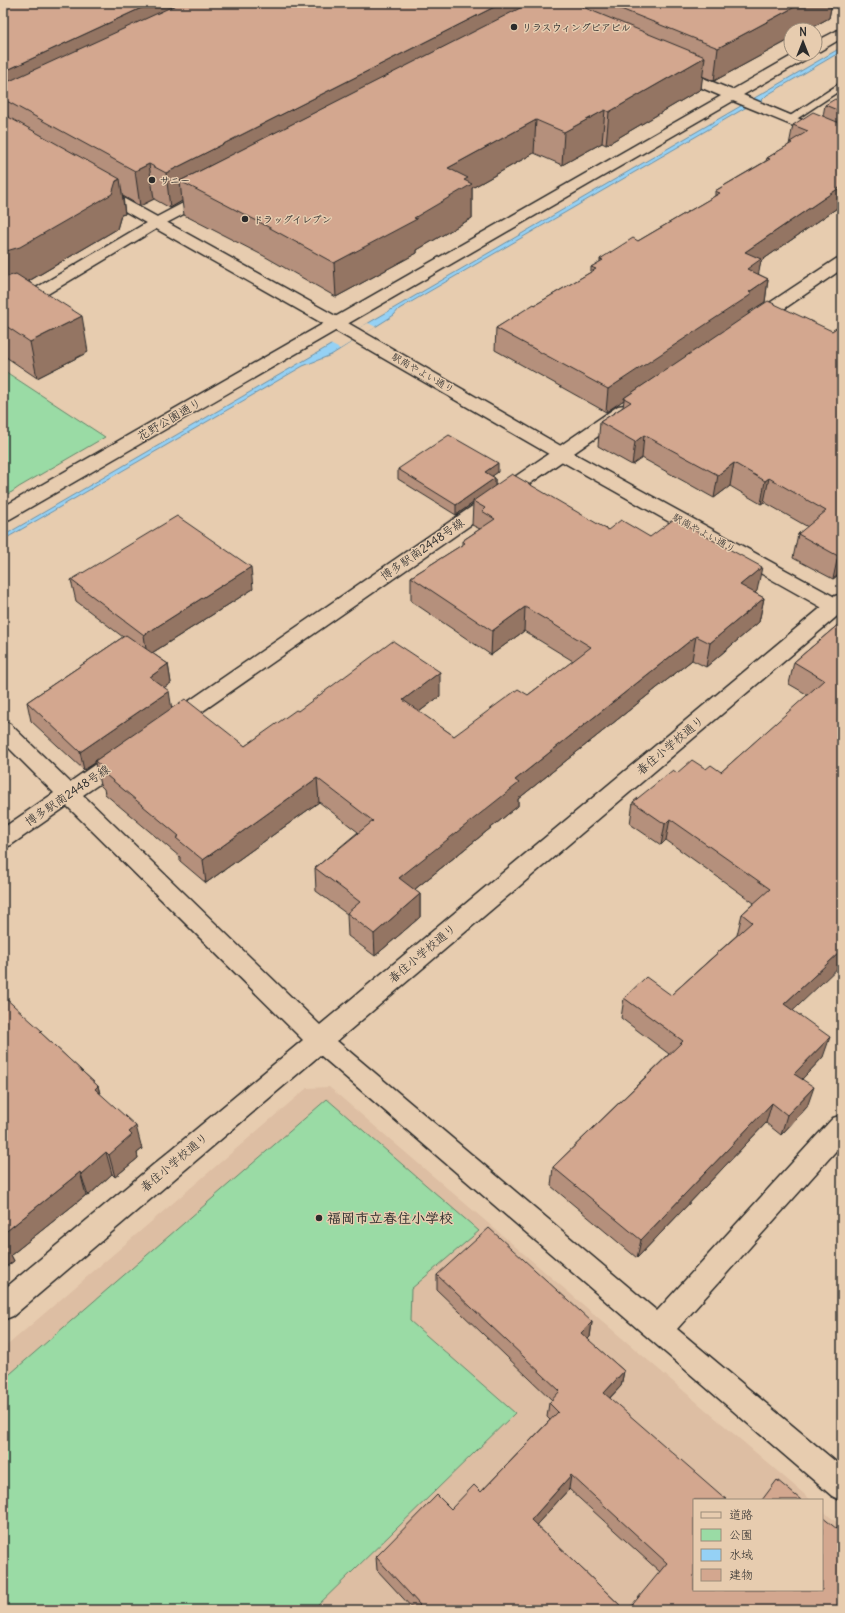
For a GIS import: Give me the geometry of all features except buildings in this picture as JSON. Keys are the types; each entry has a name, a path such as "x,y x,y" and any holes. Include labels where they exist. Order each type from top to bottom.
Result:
{"street":[{"path":"823,43 842,32"},
{"name":"花野公園通り","path":"3,515 791,62"},
{"path":"662,66 842,142"},
{"name":"駅南やよい通り","path":"83,182 335,323 560,453 840,606"},
{"path":"3,311 25,301 156,223 222,188"},
{"path":"738,332 842,262"},
{"name":"博多駅南2448号線","path":"154,735 640,398"},
{"name":"春住小学校通り","path":"3,1307 319,1040 840,606"},
{"path":"3,729 319,1040 842,1486"},
{"name":"博多駅南2448号線","path":"3,839 134,749"},
{"path":"658,1330 842,1126"}],"lane":[{"path":"789,120 842,85"}],"shaded area":[{"name":"福岡市立春住小学校","path":"329,1087 810,1499 693,1499 693,1591 823,1591 823,1511 842,1527 842,1610 3,1610 3,1349 307,1088"}],"green space":[{"path":"3,370 105,437 3,496"},
{"name":"福岡市立春住小学校","path":"327,1099 479,1231 411,1289 410,1321 515,1413 313,1610 3,1610 3,1380"}],"water":[{"path":"842,47 842,51 767,95 760,102 745,108 399,309 394,315 331,355 303,366 3,540 3,536 816,62 823,62 823,58"}],"pier":[{"path":"368,323 376,327 340,349 330,344"}],"place":[{"name":"リラスウィングピアビル","path":"514,27"},
{"name":"サニー","path":"152,180"},
{"name":"ドラッグイレブン","path":"245,219"},
{"name":"福岡市立春住小学校","path":"319,1218"}]}
